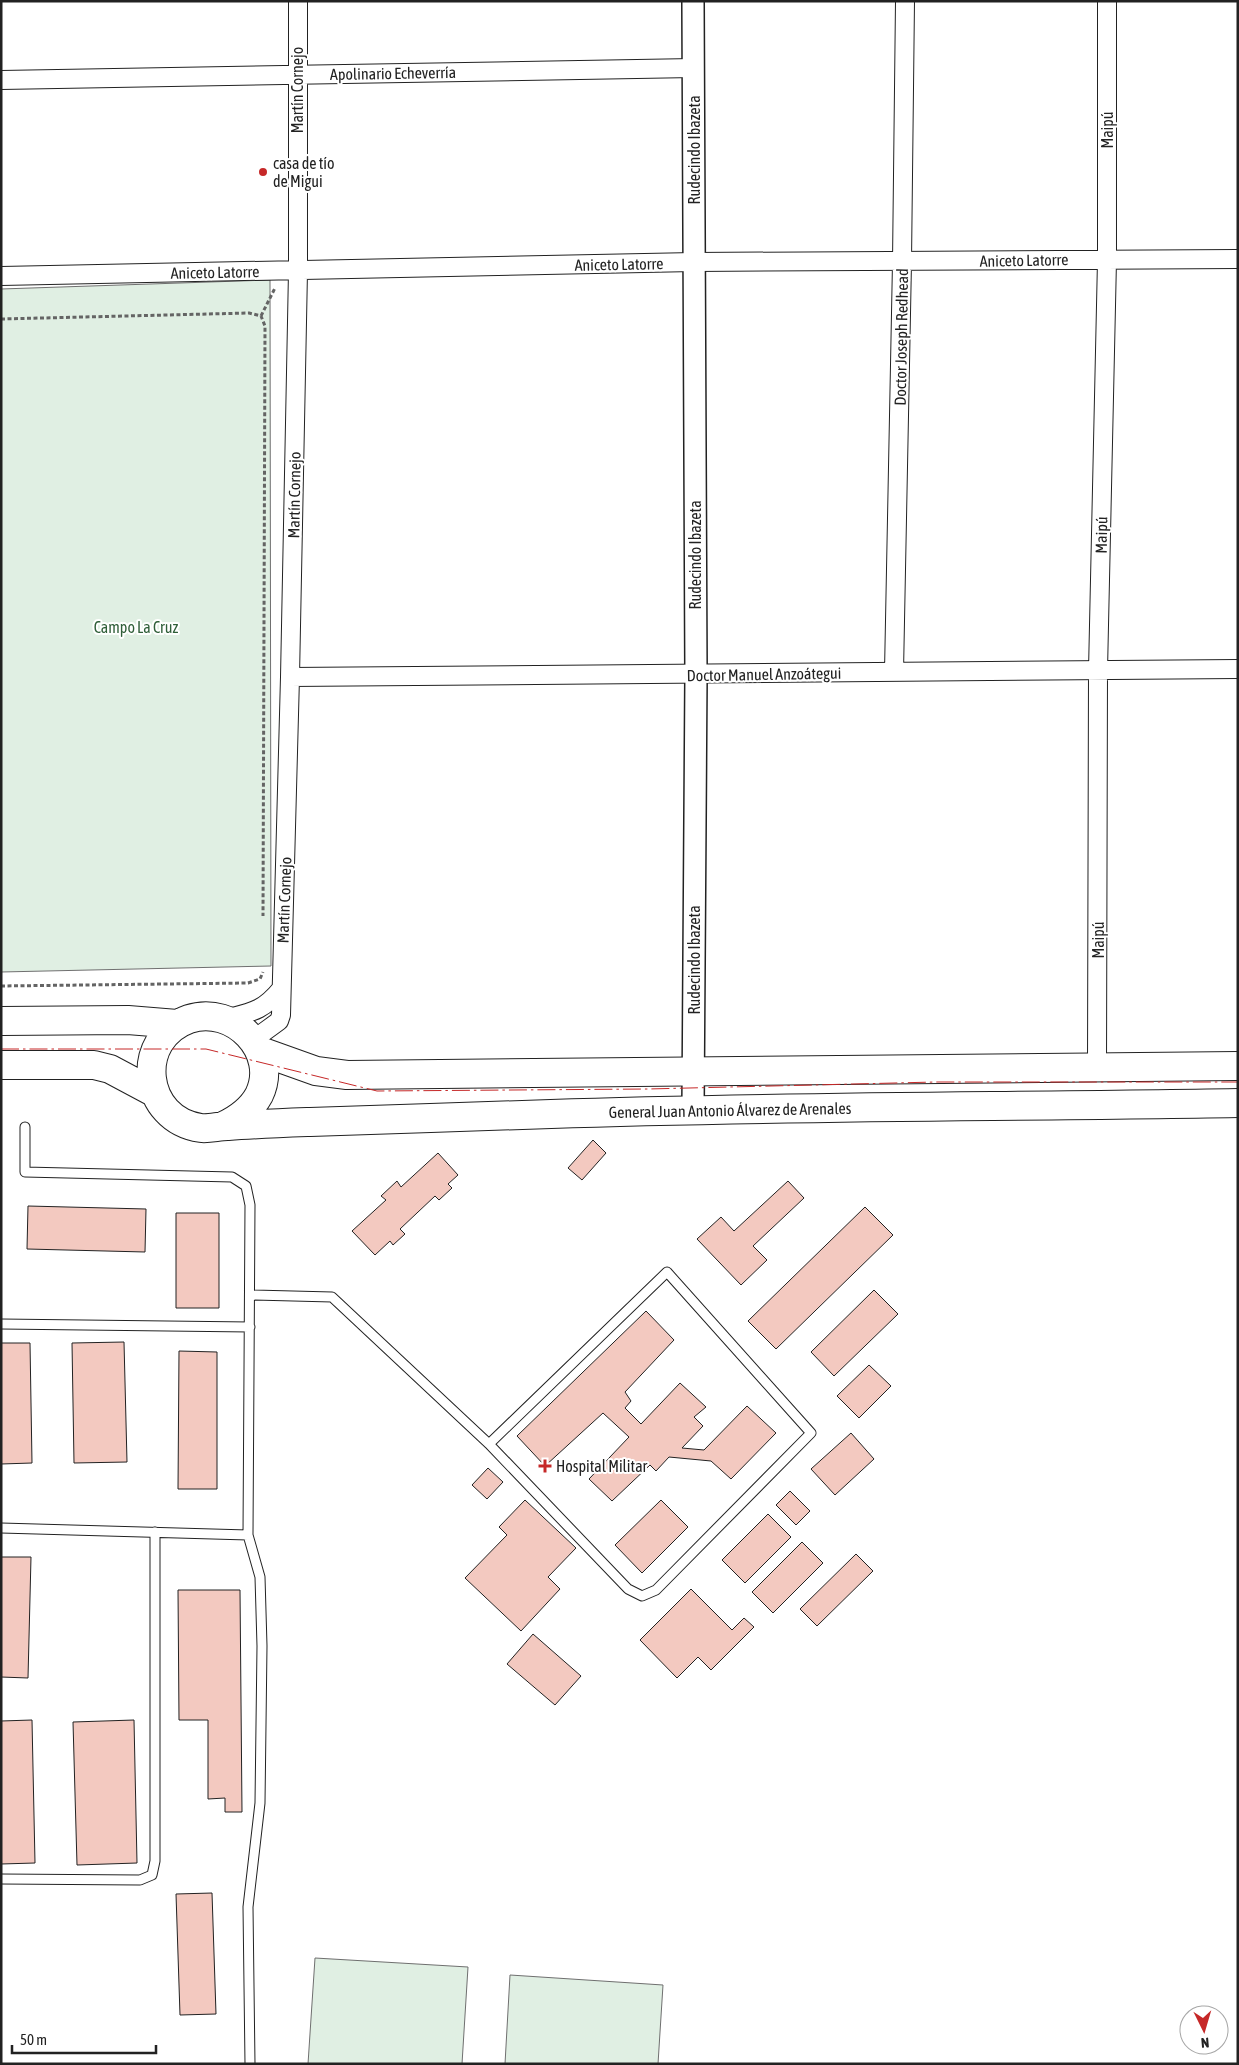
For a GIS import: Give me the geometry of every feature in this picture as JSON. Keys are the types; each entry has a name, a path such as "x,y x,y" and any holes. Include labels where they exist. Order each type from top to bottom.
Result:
{"main road":[{"path":"1,1021 128,1020 177,1024 192,1018 209,1016 225,1019 245,1030 257,1046 316,1071 347,1075 1238,1066"},
{"name":"General Juan Antonio Álvarez de Arenales","path":"177,1024 158,1045 150,1075 155,1093 166,1110 182,1122 202,1128 693,1109 1238,1103"},
{"name":"General Juan Antonio Álvarez de Arenales","path":"223,1126 247,1111 258,1097 264,1074 257,1046"},
{"name":"General Juan Antonio Álvarez de Arenales","path":"1,1065 94,1065 115,1071 155,1093"}],"street":[{"name":"Martín Cornejo","path":"257,1046 280,1021 290,677 291,271 298,1"},
{"name":"Rudecindo Ibazeta","path":"693,1 696,675 693,1109"},
{"name":"Doctor Joseph Redhead","path":"894,672 905,1"},
{"name":"Maipú","path":"1097,1068 1098,671 1107,260 1107,1"},
{"name":"Apolinario Echeverría","path":"1,80 694,68"},
{"name":"Aniceto Latorre","path":"1,276 694,262 1238,259"},
{"name":"Doctor Manuel Anzoátegui","path":"290,677 1238,669"},
{"path":"225,1019 253,1012 270,1003 281,989"}],"lane":[{"path":"25,1127 25,1172 232,1177 246,1186 250,1204 248,1535 260,1577 262,1646 260,1803 248,1907 250,2064"},
{"path":"250,1295 332,1296 489,1444 628,1589 642,1596 656,1590 811,1432 667,1272 489,1444"},
{"path":"1,1324 250,1327"},
{"path":"1,1528 248,1535"},
{"path":"1,1879 140,1880 152,1875 155,1861 155,1532"}],"path":[{"path":"261,316 291,271"},
{"path":"1,319 249,313 261,316"},
{"path":"261,316 265,326 264,923"},
{"path":"1,986 248,983 260,979 263,973 263,963"}],"green space":[{"name":"Campo La Cruz","path":"270,280 271,966 1,972 1,289"},
{"path":"315,1958 468,1967 462,2064 308,2064"},
{"path":"510,1975 663,1985 658,2064 505,2064"}],"building":[{"path":"593,1140 606,1153 582,1180 568,1168"},
{"path":"438,1153 458,1175 448,1184 452,1188 439,1200 435,1196 400,1229 405,1234 393,1245 390,1241 375,1255 352,1231 386,1200 381,1196 397,1181 401,1187"},
{"path":"788,1181 804,1198 753,1246 767,1260 741,1285 697,1239 721,1217 734,1231"},
{"path":"28,1206 146,1209 145,1252 27,1249"},
{"path":"865,1207 893,1235 776,1349 748,1321"},
{"path":"176,1213 219,1213 219,1308 176,1308"},
{"path":"874,1290 898,1314 834,1376 811,1352"},
{"path":"646,1311 674,1340 625,1392 631,1401 625,1408 641,1424 680,1383 706,1407 694,1417 703,1426 682,1448 704,1450 747,1406 776,1433 731,1479 711,1461 669,1457 656,1471 650,1465 612,1501 589,1479 629,1437 603,1413 545,1466 517,1436"},
{"path":"124,1342 127,1462 74,1463 72,1343"},
{"path":"1,1343 30,1343 32,1463 1,1464"},
{"path":"179,1351 217,1352 217,1489 178,1489"},
{"path":"869,1365 891,1386 859,1418 837,1396"},
{"path":"851,1433 874,1459 835,1495 811,1469"},
{"path":"488,1468 503,1482 487,1499 472,1485"},
{"path":"790,1491 810,1511 796,1525 776,1505"},
{"path":"525,1500 576,1548 548,1577 560,1589 521,1631 465,1578 507,1535 499,1527"},
{"path":"661,1500 688,1527 642,1573 615,1545"},
{"path":"768,1514 791,1537 745,1583 722,1560"},
{"path":"802,1542 823,1563 773,1613 752,1592"},
{"path":"856,1554 873,1571 817,1626 800,1609"},
{"path":"1,1557 31,1557 28,1678 1,1677"},
{"path":"691,1589 732,1630 744,1618 754,1627 711,1670 698,1657 677,1678 640,1640"},
{"path":"178,1590 240,1590 242,1812 225,1812 225,1798 208,1799 208,1720 179,1720"},
{"path":"533,1634 581,1676 555,1705 507,1664"},
{"path":"32,1720 35,1863 1,1864 1,1721"},
{"path":"134,1720 137,1863 77,1865 73,1722"},
{"path":"212,1893 216,2014 180,2015 176,1894"}],"power":[{"path":"1,1049 206,1049 377,1091 648,1089 936,1082 1238,1082"}],"place":[{"name":"casa de tío de Migui","path":"263,172"},
{"name":"Hospital Militar","path":"545,1466"}]}
